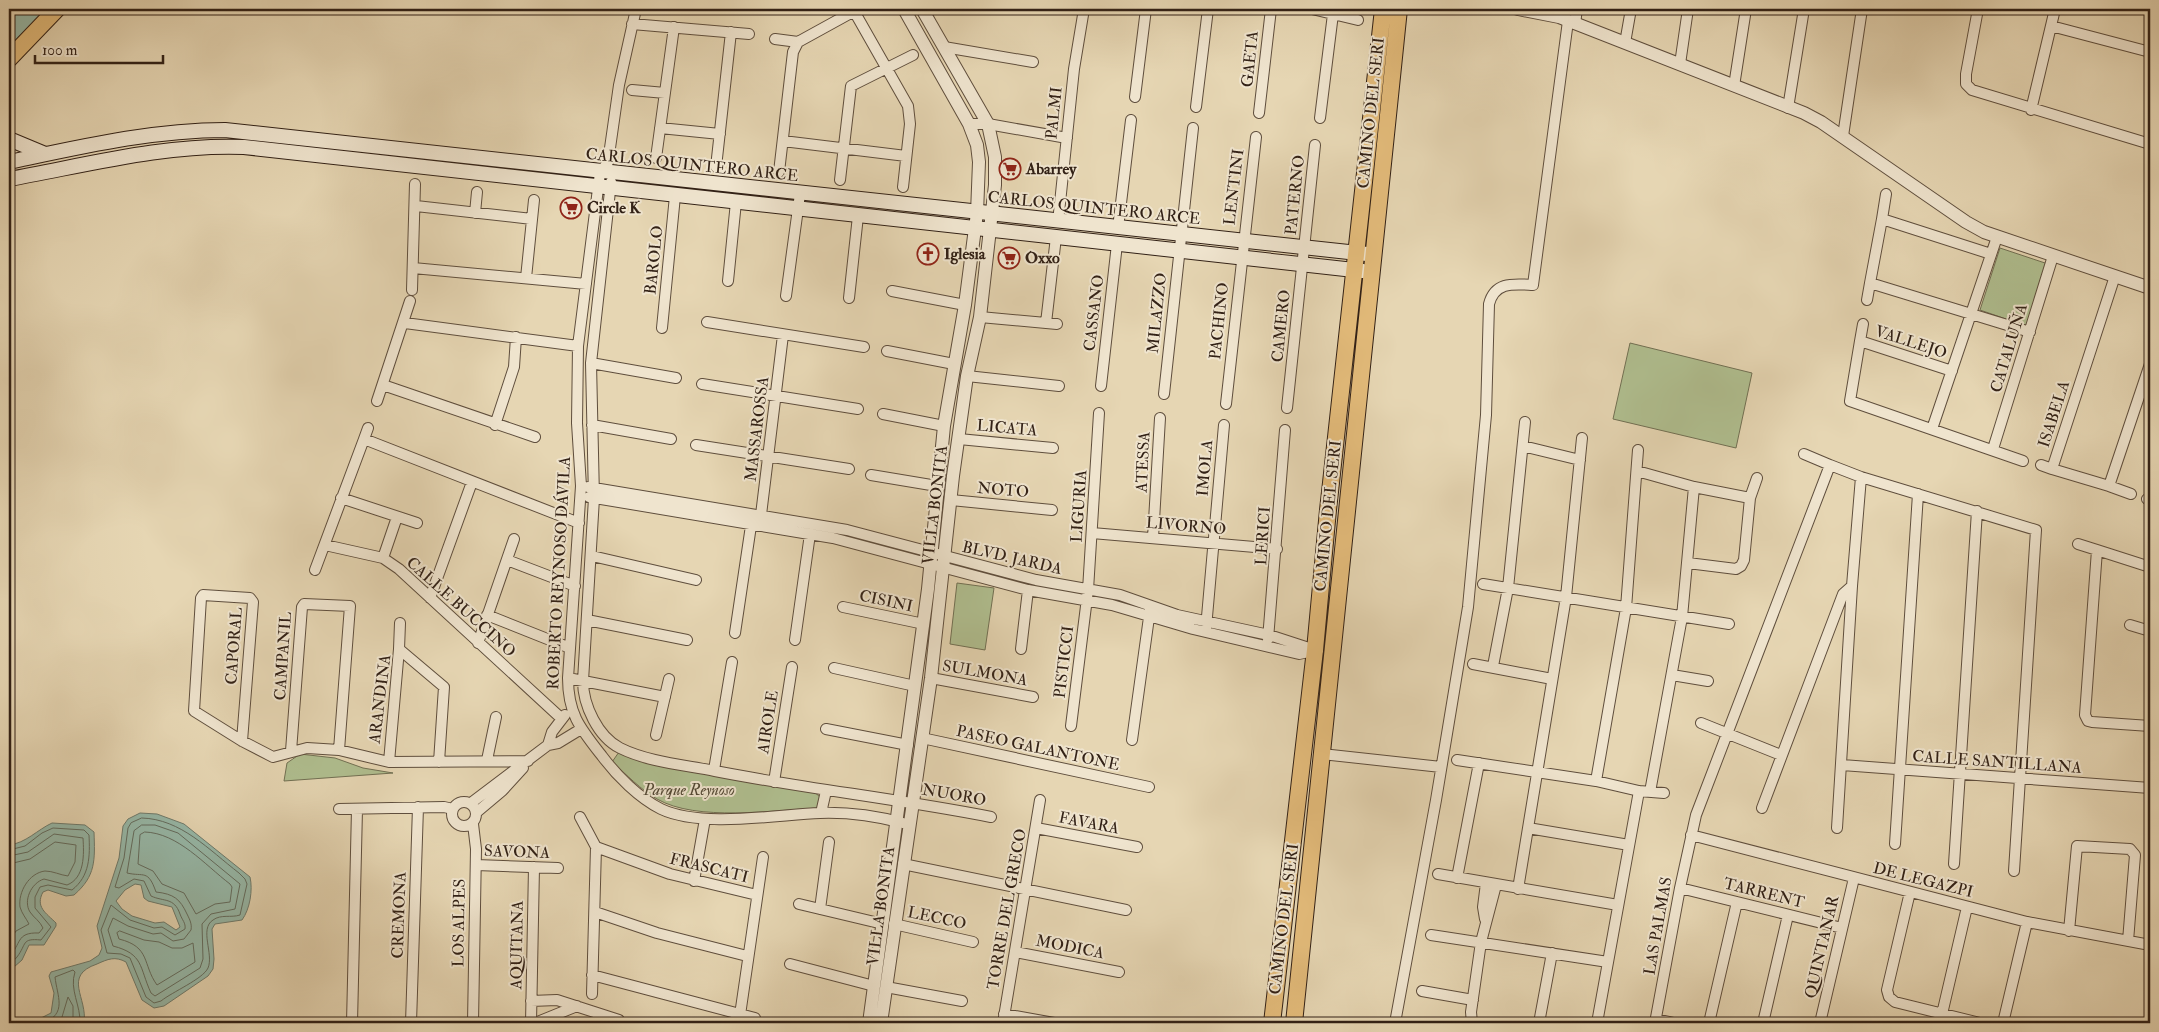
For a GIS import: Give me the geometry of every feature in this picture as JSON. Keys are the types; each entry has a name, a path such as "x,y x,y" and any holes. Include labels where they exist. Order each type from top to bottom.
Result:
{"main road":[{"path":"9,59 57,9"},
{"name":"CAMINO DEL SERI","path":"1272,1023 1315,650 1328,510 1383,9"},
{"name":"CAMINO DEL SERI","path":"1294,1023 1334,651 1344,527 1370,272 1399,9"},
{"name":"CARLOS QUINTERO ARCE","path":"9,162 94,144 200,130 225,130 607,169 800,194 1373,255"},
{"path":"9,139 45,154"},
{"name":"CARLOS QUINTERO ARCE","path":"9,180 104,160 192,147 244,146 675,196 1370,272"},
{"path":"416,167 419,151"},
{"path":"1328,510 1344,527"}],"street":[{"name":"ROBERTO REYNOSO DÁVILA","path":"636,9 619,85 607,169 591,363 593,493 592,556 587,620 588,709 605,734 619,748 644,756 715,766 774,782 906,802"},
{"name":"VILLA BONITA","path":"904,9 969,124 977,144 979,162 977,213 965,305 944,426 937,486 924,624 908,745 906,802"},
{"name":"VILLA BONITA","path":"881,1023 880,986 888,924 906,802 922,738 931,678 959,439 968,376 980,317 993,214 995,157 988,124 922,9"},
{"name":"PALMI","path":"1058,222 1074,69 1084,9"},
{"path":"1135,97 1146,9"},
{"path":"1196,107 1208,9"},
{"name":"GAETA","path":"1259,113 1271,9"},
{"path":"1312,9 1358,20"},
{"path":"1518,9 1572,22 1821,122 1966,222 1997,237 2150,288"},
{"path":"1395,1023 1442,767 1468,607 1486,415 1489,304 1491,297 1499,287 1506,284 1533,285 1572,22 1577,9"},
{"path":"1625,43 1631,9"},
{"path":"1680,64 1688,9"},
{"path":"1734,86 1746,9"},
{"path":"1788,108 1804,9"},
{"path":"1843,136 1862,9"},
{"path":"1978,9 1966,74 1966,84 1972,90 2031,110 2150,144"},
{"path":"2031,110 2055,9"},
{"path":"779,172 793,52 798,42 856,10 908,106 910,124 903,187"},
{"path":"1320,118 1333,14"},
{"path":"632,24 749,34"},
{"path":"2051,26 2150,51"},
{"path":"656,158 674,27"},
{"path":"716,167 731,32"},
{"path":"775,39 798,42"},
{"path":"944,47 1033,62"},
{"path":"840,180 851,86 913,56"},
{"path":"632,90 665,93"},
{"path":"1118,228 1131,120"},
{"path":"969,124 988,124 1067,138"},
{"path":"660,128 720,134"},
{"name":"MILAZZO","path":"1164,394 1193,128"},
{"name":"LENTINI","path":"1242,241 1256,137"},
{"path":"783,141 906,156"},
{"name":"PATERNO","path":"1305,248 1315,145"},
{"path":"412,290 416,206 415,184"},
{"name":"ROBERTO REYNOSO DÁVILA","path":"605,188 574,346 581,491 568,678 571,708 581,729 605,760 651,803 678,815 705,819 821,813 849,814 903,823"},
{"path":"475,213 477,192"},
{"path":"786,296 800,194"},
{"path":"1867,300 1886,194"},
{"name":"BAROLO","path":"662,328 675,196"},
{"path":"526,278 534,200"},
{"path":"728,281 736,202"},
{"path":"416,206 532,220"},
{"path":"849,298 858,216"},
{"path":"1882,219 1991,254"},
{"path":"1046,323 1056,237"},
{"path":"1997,237 1932,429 2023,461"},
{"name":"PACHINO","path":"1226,404 1242,241"},
{"name":"CASSANO","path":"1101,386 1117,244"},
{"name":"CAMERO","path":"1287,408 1305,248"},
{"name":"CATALUÑA","path":"1993,449 2053,256"},
{"path":"413,268 586,284"},
{"name":"ISABELA","path":"2115,276 2052,469 2131,494"},
{"path":"1870,283 1971,312 2030,332"},
{"path":"892,291 965,305"},
{"path":"377,401 405,323 410,301"},
{"path":"980,317 1057,324"},
{"path":"707,322 864,347"},
{"path":"405,323 574,346"},
{"path":"1860,341 1862,324"},
{"name":"MASSAROSSA","path":"735,633 770,457 783,335"},
{"path":"496,425 514,366 516,337"},
{"name":"VALLEJO","path":"1932,429 1850,401 1860,341 1952,371"},
{"path":"887,351 954,364"},
{"path":"591,363 676,378"},
{"path":"2109,486 2150,364"},
{"path":"968,376 1059,386"},
{"path":"702,384 775,397 858,408"},
{"path":"383,385 535,437"},
{"name":"LIGURIA","path":"1087,596 1100,413"},
{"path":"883,414 944,426"},
{"name":"ATESSA","path":"1153,538 1160,418"},
{"path":"1493,666 1508,588 1525,422"},
{"path":"592,425 671,439"},
{"name":"IMOLA","path":"1206,626 1224,425"},
{"path":"315,570 368,428"},
{"name":"LERICI","path":"1268,640 1286,430"},
{"path":"364,438 579,523"},
{"path":"1518,889 1566,598 1582,438"},
{"name":"LICATA","path":"959,439 1053,448"},
{"path":"696,445 848,468"},
{"path":"1523,446 1580,460"},
{"path":"1596,781 1626,608 1638,450"},
{"path":"1804,454 1861,477 2036,530 2014,871"},
{"name":"LAS PALMAS","path":"1656,1021 1680,888 1696,815 1726,732 1830,465"},
{"path":"2041,465 2052,469"},
{"path":"1637,470 1694,487 1750,498"},
{"path":"871,475 937,486"},
{"path":"1837,828 1852,586 1861,477"},
{"path":"1688,562 1736,569 1741,566 1744,560 1750,498 1757,478"},
{"path":"430,598 472,482"},
{"path":"1650,792 1682,617 1694,487"},
{"name":"BLVD. JARDA","path":"581,491 756,521 847,530 931,560"},
{"path":"1895,844 1918,494"},
{"path":"341,498 417,523"},
{"name":"NOTO","path":"951,500 1052,510"},
{"path":"1954,864 1977,511"},
{"path":"383,558 398,517"},
{"name":"BLVD. JARDA","path":"756,521 810,538 848,542 1087,596 1112,605 1268,640 1315,650 1334,651"},
{"name":"LIVORNO","path":"1092,533 1277,549"},
{"path":"795,640 810,538"},
{"path":"478,643 514,539"},
{"path":"2078,544 2150,567"},
{"name":"CALLE BUCCINO","path":"325,545 383,558 407,576 562,719"},
{"path":"2097,550 2085,718 2092,722 2150,726"},
{"path":"592,556 696,580"},
{"path":"507,560 575,586"},
{"name":"BLVD. JARDA","path":"944,563 1028,590 1087,596"},
{"path":"1483,584 1729,624"},
{"path":"1762,808 1843,594 1852,586"},
{"path":"1021,649 1028,590"},
{"name":"CAPORAL","path":"202,596 250,598 253,602 242,741 194,711 202,596"},
{"name":"PISTICCI","path":"1071,726 1087,596"},
{"name":"CAMPANIL","path":"291,750 302,607 304,604 350,606 339,750"},
{"name":"CISINI","path":"843,607 924,624"},
{"path":"1132,740 1150,612"},
{"path":"487,616 570,648"},
{"path":"587,620 687,640"},
{"path":"399,649 400,623"},
{"path":"2130,625 2150,631"},
{"name":"ARANDINA","path":"399,649 444,687 439,762"},
{"name":"ARANDINA","path":"388,762 399,649"},
{"path":"2150,652 2150,665"},
{"path":"715,766 732,662"},
{"path":"1473,664 1493,666 1552,679"},
{"name":"AIROLE","path":"774,782 792,667"},
{"path":"834,668 915,686"},
{"path":"1672,675 1708,682"},
{"path":"568,678 665,697"},
{"name":"SULMONA","path":"931,678 1033,697"},
{"path":"656,735 669,679"},
{"path":"548,745 552,732 571,708"},
{"path":"487,760 496,717"},
{"path":"1701,723 1781,755"},
{"path":"528,761 502,791 477,812 473,824 464,827 459,826 453,819 453,809 460,802 471,803 495,783 548,745 558,743 581,729"},
{"path":"826,729 908,745"},
{"name":"PASEO GALANTONE","path":"922,738 1148,787"},
{"path":"242,741 273,757 291,750 307,748 339,750 388,762 528,761"},
{"path":"605,760 619,748"},
{"path":"1322,754 1442,767"},
{"path":"1456,760 1538,771 1639,791 1664,793"},
{"path":"1457,878 1479,763"},
{"name":"CALLE SANTILLANA","path":"1842,765 2150,788"},
{"path":"821,813 826,791"},
{"path":"1597,1023 1639,791"},
{"name":"TORRE DEL GRECO","path":"1003,1018 1040,800"},
{"name":"NUORO","path":"906,802 991,817"},
{"path":"471,803 477,812"},
{"name":"CREMONA","path":"411,1023 418,807"},
{"path":"339,809 444,807 453,809"},
{"path":"352,1023 357,809"},
{"path":"580,816 596,847 592,994"},
{"path":"694,881 705,819"},
{"name":"VILLA BONITA","path":"888,924 903,864 903,823"},
{"name":"LOS ALPES","path":"473,824 476,866 473,1023"},
{"name":"FAVARA","path":"1036,828 1137,847"},
{"path":"1528,828 1629,845"},
{"name":"DE LEGAZPI","path":"1691,834 2027,922 2150,945"},
{"path":"820,909 829,842"},
{"path":"2069,931 2077,846 2130,849 2135,855 2128,942"},
{"name":"FRASCATI","path":"596,847 694,881 757,895 740,1015"},
{"path":"757,895 763,857"},
{"path":"903,864 1126,910"},
{"name":"SAVONA","path":"476,866 558,868"},
{"name":"AQUITANA","path":"530,1023 534,867"},
{"path":"1438,874 1618,905"},
{"name":"QUINTANAR","path":"1820,1023 1854,878"},
{"path":"1472,1023 1472,1000 1485,920 1491,908 1491,884"},
{"name":"TARRENT","path":"1680,888 1842,928"},
{"path":"1910,892 1887,994 1895,1002 1980,1023"},
{"path":"1709,1023 1736,902"},
{"name":"LECCO","path":"799,904 973,942"},
{"path":"1942,1014 1967,907"},
{"path":"595,912 657,934 747,956"},
{"path":"1763,1023 1788,915"},
{"path":"2003,1023 2027,922"},
{"path":"1432,934 1608,962"},
{"name":"MODICA","path":"1015,952 1119,972"},
{"path":"1539,1023 1552,953"},
{"path":"790,964 880,986 962,1001"},
{"path":"592,975 755,1018"},
{"name":"VILLA BONITA","path":"869,1023 880,986"},
{"path":"1422,991 1472,1000"},
{"path":"531,1001 557,1000 619,1020"},
{"path":"535,1023 577,1006"},
{"path":"1465,1023 1471,1012"},
{"path":"1003,1018 1054,1023"},
{"path":"1656,1021 1674,1023"}],"green space":[{"path":"2000,248 2048,264 2029,327 1980,310"},
{"path":"1630,343 1752,373 1736,448 1613,419"},
{"path":"957,583 994,588 985,650 950,644"},
{"name":"Parque Reynoso","path":"619,752 812,790 820,797 820,808 736,813 693,810 674,806 657,799 639,787 612,762"},
{"path":"300,754 335,758 363,768 393,773 284,781 287,763"}],"water":[{"path":"9,9 46,9 9,47"},
{"path":"140,813 157,814 184,824 250,877 250,899 245,916 242,920 215,924 212,929 213,969 208,976 164,1006 154,1008 142,1000 126,962 112,959 87,969 81,975 79,989 83,1005 84,1023 21,1023 39,1019 51,1013 54,993 49,976 51,972 90,961 99,955 102,948 97,926 119,858 123,826 128,819","holes":["135,884 141,885 144,898 148,901 172,907 180,927 176,930 164,922 155,923 132,916 122,909 116,901 125,890"]},
{"path":"52,823 85,825 94,832 93,867 87,881 74,895 66,896 48,890 43,892 40,902 41,906 45,913 56,923 56,926 44,945 29,945 22,960 14,967 13,975 9,979 9,845 26,839"}],"place":[{"name":"Abarrey","path":"1010,169"},
{"name":"Circle K","path":"571,208"},
{"name":"Iglesia","path":"928,254"},
{"name":"Oxxo","path":"1009,258"}]}
